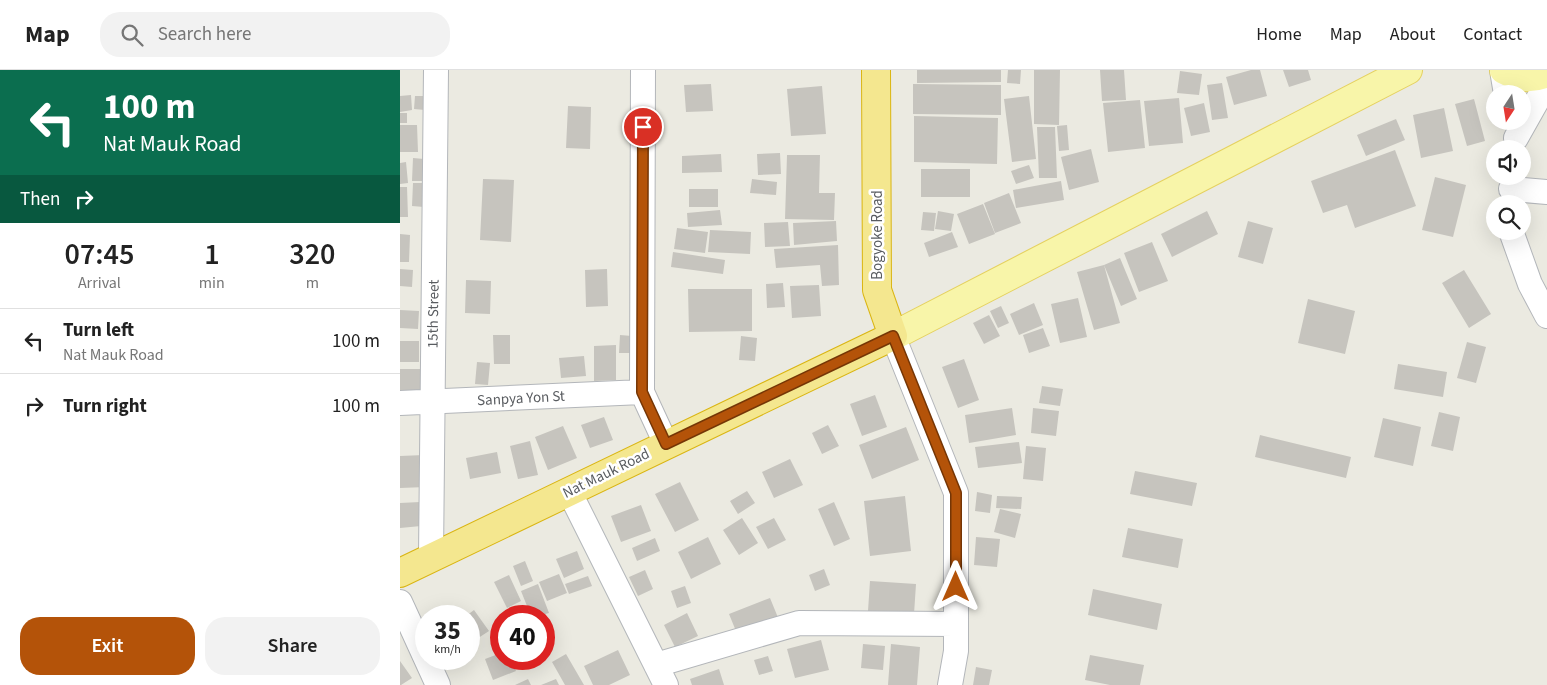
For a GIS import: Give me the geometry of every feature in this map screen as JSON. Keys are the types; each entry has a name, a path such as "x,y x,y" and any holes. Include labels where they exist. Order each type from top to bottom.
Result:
{"highway":[{"name":"Bogyoke Road","path":"876,70 877,290 893,336"},
{"name":"Nat Mauk Road","path":"400,573 893,336"}],"main road":[{"path":"1503,70 1518,77 1536,77 1547,73"},
{"path":"893,336 1409,71"}],"street":[{"name":"15th Street","path":"431,557 436,70"},
{"path":"643,70 642,392 666,444"},
{"path":"1503,70 1505,85"},
{"path":"1514,136 1547,83"},
{"path":"1511,190 1547,192"},
{"path":"1514,240 1530,284 1547,316"},
{"name":"Bogyoke Road","path":"893,336 956,493 956,651 950,685"},
{"name":"Sanpya Yon St","path":"400,403 642,392"},
{"path":"569,491 661,675 799,623 956,624"},
{"path":"400,602 438,685"}],"building":[{"path":"917,70 1001,70 1001,82 917,83"},
{"path":"1008,70 1021,70 1020,84 1007,83"},
{"path":"1034,70 1060,70 1059,125 1034,124"},
{"path":"1100,70 1124,70 1126,100 1102,101"},
{"path":"1251,70 1260,70 1267,96 1234,105 1226,77"},
{"path":"1283,70 1308,70 1311,80 1289,87"},
{"path":"1180,71 1202,74 1199,95 1177,93"},
{"path":"1222,83 1228,118 1212,120 1207,85"},
{"path":"711,84 713,111 686,112 684,85"},
{"path":"913,84 1001,85 1001,115 913,114"},
{"path":"822,86 826,134 791,136 787,89"},
{"path":"411,95 412,110 400,112 400,96"},
{"path":"415,96 425,96 425,110 414,109"},
{"path":"1029,96 1036,159 1012,162 1004,99"},
{"path":"1179,98 1183,143 1149,146 1144,101"},
{"path":"1474,99 1485,141 1467,146 1455,104"},
{"path":"1140,100 1145,148 1108,152 1103,103"},
{"path":"1204,103 1210,132 1191,136 1184,108"},
{"path":"568,106 591,107 590,149 566,148"},
{"path":"1444,108 1453,151 1421,158 1413,115"},
{"path":"400,113 407,113 407,123 400,123"},
{"path":"914,116 998,118 997,164 914,162"},
{"path":"1396,119 1405,140 1366,156 1357,135"},
{"path":"400,125 417,125 418,152 400,152"},
{"path":"1067,125 1069,150 1059,151 1057,126"},
{"path":"1037,127 1055,127 1057,178 1039,178"},
{"path":"1091,149 1099,182 1069,190 1061,157"},
{"path":"1395,150 1416,206 1355,228 1347,205 1323,213 1311,181"},
{"path":"780,153 781,174 758,175 757,154"},
{"path":"721,154 722,172 682,173 682,156"},
{"path":"787,155 820,155 819,193 835,193 834,220 785,219"},
{"path":"413,158 424,159 423,181 412,181"},
{"path":"406,162 408,183 400,184 400,163"},
{"path":"1029,165 1034,178 1016,184 1011,171"},
{"path":"921,169 970,169 970,197 921,197"},
{"path":"1435,177 1466,185 1453,237 1422,230"},
{"path":"483,179 514,180 511,242 480,240"},
{"path":"752,179 777,182 776,195 750,193"},
{"path":"1061,181 1064,200 1016,208 1013,190"},
{"path":"413,183 426,183 424,207 412,206"},
{"path":"400,187 407,187 408,217 400,217"},
{"path":"689,189 718,189 718,207 689,207"},
{"path":"1009,193 1021,223 995,233 984,203"},
{"path":"983,204 995,234 969,244 957,214"},
{"path":"720,210 722,225 688,227 687,213"},
{"path":"938,211 954,214 951,231 935,229"},
{"path":"1207,211 1218,234 1172,257 1161,234"},
{"path":"923,212 936,213 934,231 921,230"},
{"path":"836,221 837,241 794,245 793,223"},
{"path":"1248,221 1273,228 1263,264 1238,257"},
{"path":"788,222 790,246 765,247 764,223"},
{"path":"677,228 708,232 705,253 674,249"},
{"path":"710,230 751,232 750,254 708,252"},
{"path":"952,232 958,247 929,257 924,243"},
{"path":"400,234 410,235 409,262 400,262"},
{"path":"1152,242 1168,281 1139,292 1124,253"},
{"path":"838,245 839,285 822,286 820,265 776,268 774,249"},
{"path":"673,252 725,260 723,274 671,267"},
{"path":"1120,258 1137,299 1121,306 1104,265"},
{"path":"1104,265 1120,323 1094,330 1077,272"},
{"path":"400,269 413,270 412,287 400,286"},
{"path":"607,269 608,306 586,307 585,270"},
{"path":"1464,270 1491,314 1469,328 1442,283"},
{"path":"466,280 491,281 490,314 465,313"},
{"path":"783,283 785,307 767,308 766,284"},
{"path":"819,285 821,316 792,318 790,286"},
{"path":"688,289 752,289 752,331 689,332"},
{"path":"1078,298 1087,337 1060,343 1051,304"},
{"path":"1308,299 1355,311 1345,354 1298,343"},
{"path":"1034,303 1043,325 1019,335 1010,314"},
{"path":"1001,306 1009,323 998,328 990,311"},
{"path":"400,310 419,311 418,329 400,328"},
{"path":"989,315 1000,336 984,344 973,323"},
{"path":"1043,328 1050,346 1029,353 1023,335"},
{"path":"493,335 510,335 510,364 494,364"},
{"path":"620,335 632,336 631,353 619,353"},
{"path":"741,336 757,338 755,361 739,360"},
{"path":"400,341 419,341 419,362 400,362"},
{"path":"1467,342 1486,347 1476,383 1457,378"},
{"path":"616,345 616,380 594,381 594,346"},
{"path":"584,356 586,376 561,378 559,358"},
{"path":"964,359 979,400 958,408 942,367"},
{"path":"477,362 490,363 488,385 475,384"},
{"path":"1398,364 1447,372 1443,397 1394,389"},
{"path":"400,369 423,369 423,392 400,392"},
{"path":"1042,386 1063,389 1060,406 1039,403"},
{"path":"875,395 887,427 862,436 850,404"},
{"path":"1012,408 1016,435 969,443 965,415"},
{"path":"1033,408 1059,411 1056,436 1031,433"},
{"path":"1439,412 1460,417 1453,451 1431,446"},
{"path":"604,417 613,440 590,448 581,425"},
{"path":"1383,418 1421,427 1413,466 1374,457"},
{"path":"828,425 839,446 822,454 812,433"},
{"path":"563,426 577,458 548,470 535,437"},
{"path":"906,427 919,460 872,479 859,445"},
{"path":"1260,435 1351,457 1346,478 1255,457"},
{"path":"530,441 538,475 518,479 510,446"},
{"path":"1019,442 1022,463 978,468 975,447"},
{"path":"1026,446 1046,448 1043,481 1023,479"},
{"path":"497,452 501,473 470,479 466,458"},
{"path":"424,455 426,487 400,488 400,456"},
{"path":"790,459 803,485 774,498 762,472"},
{"path":"1135,471 1197,483 1192,506 1130,494"},
{"path":"680,482 699,520 675,532 655,494"},
{"path":"747,491 755,503 738,514 730,501"},
{"path":"977,492 992,495 990,513 975,511"},
{"path":"905,496 911,551 870,556 864,501"},
{"path":"997,496 1022,497 1021,509 996,508"},
{"path":"420,502 421,526 400,528 400,503"},
{"path":"834,502 850,539 834,546 818,509"},
{"path":"641,505 651,531 621,542 611,516"},
{"path":"1000,509 1021,514 1015,538 994,532"},
{"path":"742,518 758,543 739,555 723,530"},
{"path":"774,518 786,540 768,549 756,527"},
{"path":"1128,528 1183,539 1178,568 1122,557"},
{"path":"708,537 721,564 691,579 678,552"},
{"path":"976,537 1000,539 997,567 974,565"},
{"path":"655,538 660,551 637,561 632,548"},
{"path":"577,551 584,569 564,578 556,559"},
{"path":"525,561 533,581 521,586 513,566"},
{"path":"824,569 830,585 815,591 809,575"},
{"path":"645,570 653,589 638,596 629,577"},
{"path":"559,574 567,593 547,601 539,582"},
{"path":"509,575 521,601 513,605 506,605 494,582"},
{"path":"588,576 592,586 569,594 565,584"},
{"path":"870,581 916,584 914,614 868,611"},
{"path":"538,584 546,605 527,605 521,591"},
{"path":"685,586 691,603 677,608 671,591"},
{"path":"1093,589 1162,604 1157,630 1088,615"},
{"path":"770,598 779,620 738,636 729,614"},
{"path":"687,613 698,636 675,647 664,625"},
{"path":"480,618 489,631 480,637"},
{"path":"821,640 829,670 795,678 787,649"},
{"path":"863,644 885,646 883,670 861,668"},
{"path":"891,644 920,647 917,685 888,685"},
{"path":"618,650 630,675 609,685 593,685 584,666"},
{"path":"566,654 584,685 565,685 555,667 555,660"},
{"path":"1090,655 1144,665 1140,685 1110,685 1085,680"},
{"path":"768,656 773,671 759,675 754,660"},
{"path":"490,657 490,670 516,671 493,680 485,659"},
{"path":"400,661 412,678 401,685 400,685"},
{"path":"976,667 992,670 989,685 973,685"},
{"path":"719,669 724,685 692,685 690,679"},
{"path":"528,679 531,685 515,685"},
{"path":"556,679 559,685 541,685"}],"route":[{"path":"643,127 642,392 666,444 893,336 956,493 956,587"}]}
